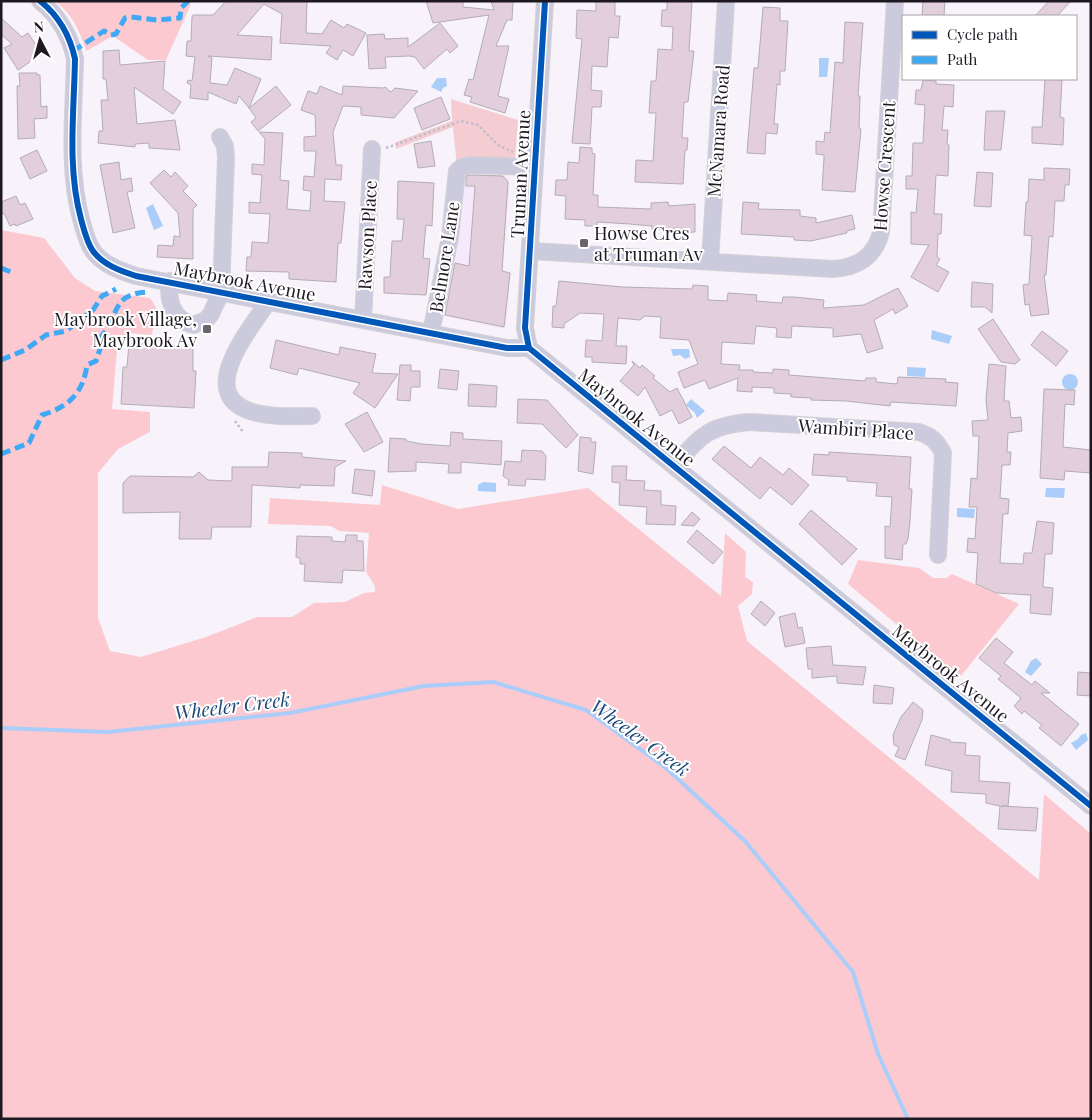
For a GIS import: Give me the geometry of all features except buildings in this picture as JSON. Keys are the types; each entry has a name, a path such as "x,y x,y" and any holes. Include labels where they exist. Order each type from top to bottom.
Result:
{"street":[{"name":"Maybrook Avenue","path":"40,1 57,18 65,31 75,59 72,155 75,197 85,233 93,252 120,271 507,348 529,348 1091,806"},
{"name":"Truman Avenue","path":"529,348 525,328 545,1"},
{"name":"McNamara Road","path":"710,261 726,1"},
{"name":"Howse Crescent","path":"531,251 846,268 863,260 875,249 881,232 895,1"},
{"path":"170,281 169,289 172,308 180,319 187,324 194,325 206,320 211,314 221,292 226,158 225,146 220,136"},
{"name":"Rawson Place","path":"363,320 372,149"},
{"name":"Belmore Lane","path":"431,333 450,236 457,171 462,167 472,165 535,167"},
{"path":"268,301 232,359 225,382 228,393 236,404 253,413 282,417 312,416"},
{"name":"Wambiri Place","path":"674,466 713,428 730,424 749,422 919,432 937,442 943,453 938,555"}],"path":[{"path":"390,148 461,121 473,123 484,129 498,145 516,155"},
{"path":"234,419 242,432"}],"shaded area":[{"path":"54,1 187,1 191,4 166,60 148,60 113,36 86,51 74,23 66,11"},
{"path":"451,99 518,120 515,159 457,166 453,127 396,149 396,142 452,121"},
{"path":"502,171 510,180 503,270 511,271 506,329 439,315 461,174"},
{"path":"1,230 44,238 75,278 95,291 150,298 156,307 152,335 129,333 117,349 112,409 150,412 150,432 118,449 98,473 98,618 110,651 141,657 206,637 257,617 292,617 314,603 345,602 364,593 375,592 375,586 366,572 369,533 339,531 331,526 268,524 270,498 380,505 382,485 458,509 588,488 721,596 725,533 746,552 745,577 753,582 752,594 738,606 747,641 1039,880 1044,794 1091,834 1091,1119 1,1119"},
{"path":"858,560 919,568 933,578 947,578 952,574 1019,604 960,677 848,584"}],"water":[{"path":"819,58 829,58 827,77 819,77"},
{"path":"437,78 446,78 447,86 441,92 431,87"},
{"path":"153,204 163,226 154,230 146,208"},
{"path":"932,330 952,336 949,344 931,339"},
{"path":"671,349 689,349 690,357 685,359 680,355 673,356"},
{"path":"907,367 926,368 925,377 907,376"},
{"path":"1070,374 1078,382 1070,390 1062,382"},
{"path":"691,399 705,411 697,418 695,413 686,405"},
{"path":"483,482 496,483 496,492 478,491 478,485"},
{"path":"1046,488 1065,488 1064,498 1045,497"},
{"path":"957,508 975,509 974,518 957,517"},
{"path":"1036,658 1042,664 1031,676 1025,672 1031,661"},
{"path":"1086,733 1088,740 1076,750 1071,743"}],"waterway":[{"name":"Wheeler Creek","path":"1,728 108,732 290,713 424,686 493,682 586,710 666,768 745,841 853,972 878,1054 908,1119"}],"marked path":[{"path":"73,51 104,31 111,35 116,34 125,18 157,20 180,18 181,8 188,1"},
{"path":"1,268 11,272"},
{"path":"1,360 25,350 46,335 66,331 93,310 102,296 116,289"},
{"path":"1,454 29,443 42,415 59,408 73,398 82,384 87,365 96,361 100,349 100,338 111,322 117,307 128,297 137,293 149,292"}],"cycle path":[{"path":"40,1 53,13 63,27 75,59 72,140 74,180 81,219 89,244 97,256 107,264 136,276 507,348 529,348"},
{"path":"545,1 525,328 529,348 1091,806"}],"place":[{"name":"Howse Cres at Truman Av","path":"584,243"},
{"name":"Maybrook Village, Maybrook Av","path":"207,329"}]}
